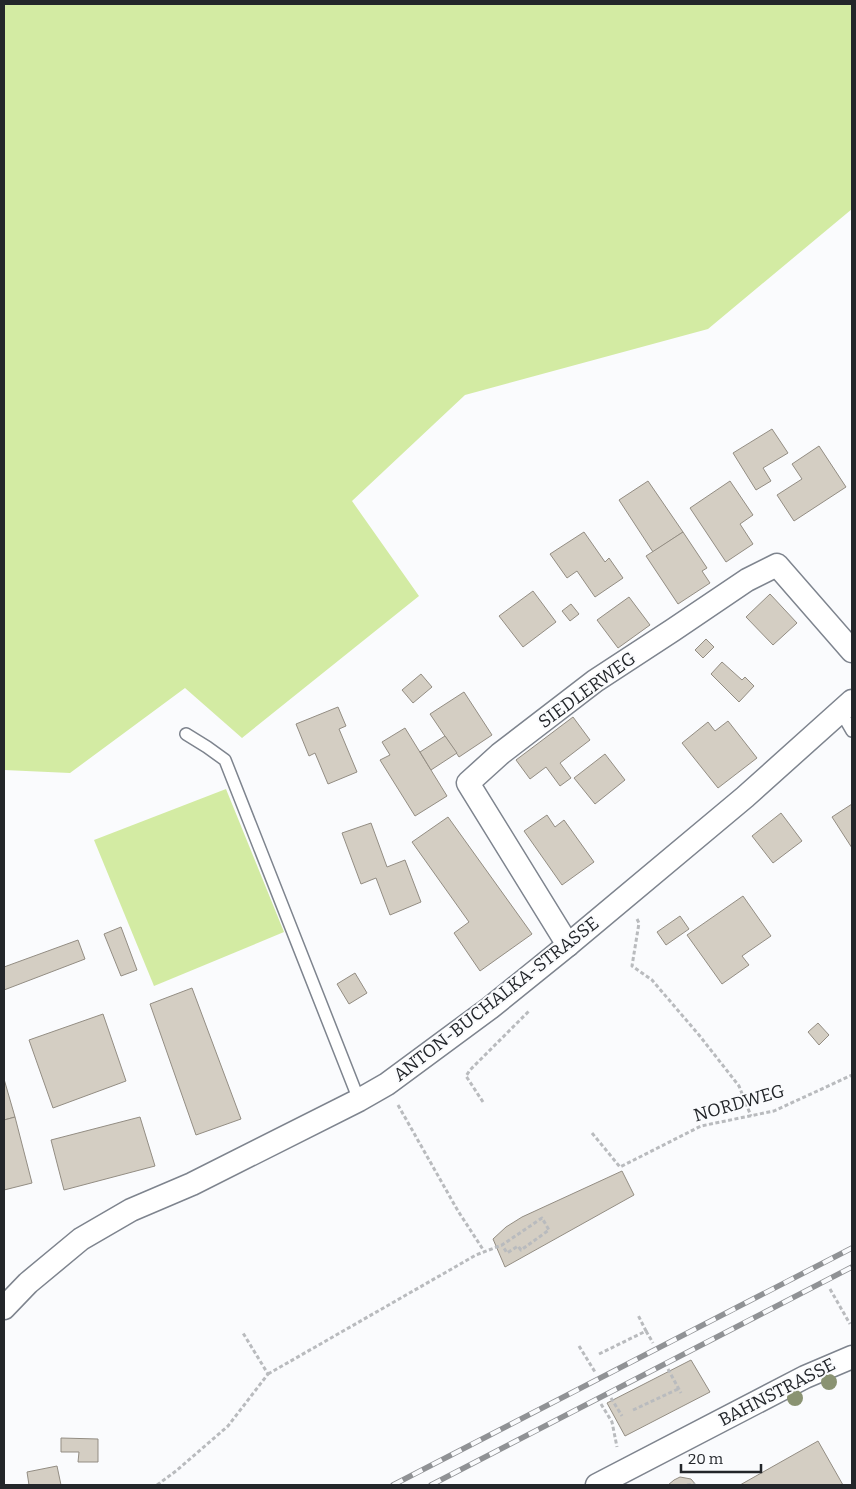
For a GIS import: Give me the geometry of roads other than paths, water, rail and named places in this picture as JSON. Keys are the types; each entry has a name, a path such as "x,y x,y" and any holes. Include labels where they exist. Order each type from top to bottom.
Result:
{"street":[{"name":"SIEDLERWEG","path":"568,945 468,783 500,754 594,681 747,580 777,565 852,651"},
{"name":"ANTON-BUCHALKA-STRASSE","path":"4,1308 36,1277 81,1239 131,1210 192,1184 387,1084 490,1008 568,945 745,797 846,706"},
{"name":"BAHNSTRASSE","path":"597,1485 805,1377 852,1356"}],"lane":[{"path":"846,706 852,731"},
{"path":"186,734 225,760 359,1100"}],"railway":[{"path":"393,1485 852,1248"},
{"path":"431,1485 852,1267"}]}
